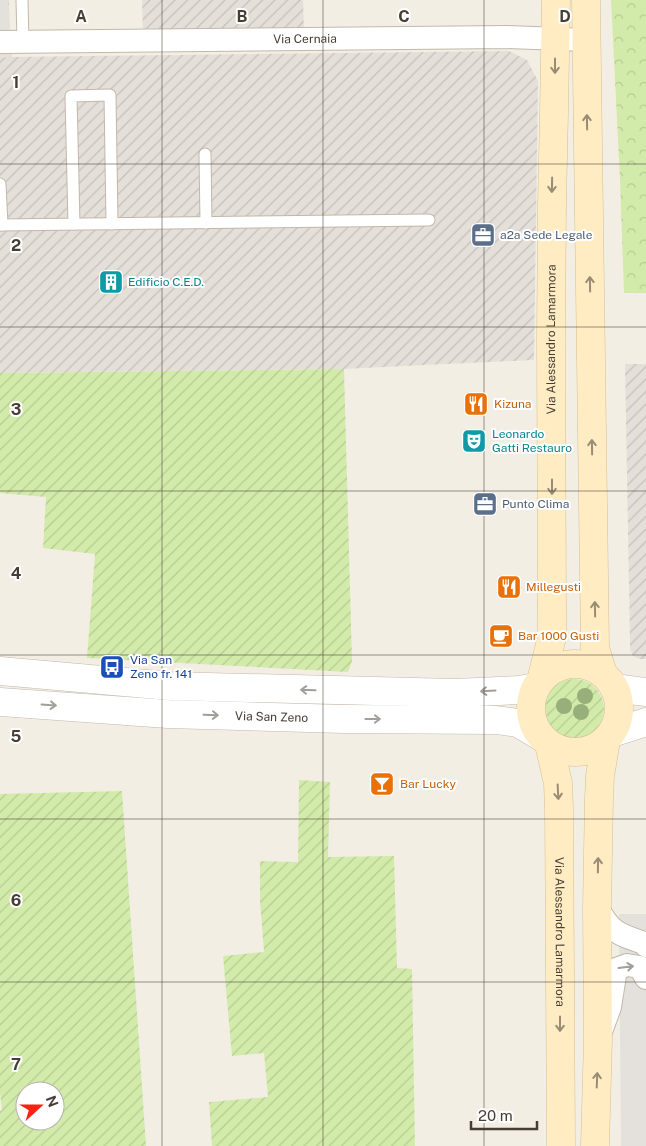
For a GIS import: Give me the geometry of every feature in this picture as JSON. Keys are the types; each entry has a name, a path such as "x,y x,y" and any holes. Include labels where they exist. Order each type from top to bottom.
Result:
{"main road":[{"name":"Via Alessandro Lamarmora","path":"539,682 552,637 550,338 556,0"},
{"path":"586,0 595,648 618,699 620,711 617,723 609,737 600,776 597,906 598,1039 595,1146"},
{"path":"609,681 592,668 580,664 567,665 548,673 539,682 532,697 531,707 531,717 535,727 544,740 558,749 578,753 588,751 598,747 609,737"},
{"name":"Via Alessandro Lamarmora","path":"544,740 558,783 561,1133"}],"street":[{"name":"Via Cernaia","path":"0,42 506,37 586,40"},
{"path":"0,671 169,686 455,693 519,690 539,682"},
{"path":"609,681 646,692"},
{"name":"Via San Zeno","path":"0,702 188,714 344,719 496,720 518,723 544,740"},
{"path":"609,737 646,722"},
{"path":"597,906 606,923 621,936 644,943 646,946"},
{"path":"598,1039 610,1007 616,969 626,965 640,967 646,978"},
{"name":"Via Alessandro Lamarmora","path":"552,1146 561,1133"}],"lane":[{"path":"22,0 23,42"},
{"path":"74,224 71,96 110,95 112,224"},
{"path":"205,154 206,223"},
{"path":"0,184 1,225 429,220"}],"shaded area":[{"path":"0,0 9,0 10,57 509,51 527,60 538,81 534,360 344,369 0,373"},
{"path":"0,0 8,0 12,57 0,58"},
{"path":"142,0 303,0 304,32 143,34"},
{"path":"625,364 646,364 646,659 633,656 630,649"},
{"path":"619,914 646,914 646,1146 621,1146"}],"green space":[{"path":"611,0 646,0 646,293 624,293"},
{"path":"344,369 352,661 348,672 87,658 95,554 43,548 46,497 0,493 0,373"},
{"path":"568,679 580,679 591,684 599,692 604,703 602,721 591,734 580,739 568,739 557,734 549,726 544,715 544,703 549,692 557,684"},
{"path":"299,780 330,782 328,857 394,856 397,968 412,969 415,1146 212,1146 209,1102 268,1097 264,1053 232,1056 223,956 264,952 260,900 260,861 298,862"},
{"path":"122,791 146,1146 0,1146 0,1111 2,1110 0,1093 0,794"}],"place":[{"name":"a2a Sede Legale","path":"483,235"},
{"name":"Edificio C.E.D.","path":"111,282"},
{"name":"Kizuna","path":"476,404"},
{"name":"Leonardo Gatti Restauro","path":"474,441"},
{"name":"Punto Clima","path":"485,504"},
{"name":"Millegusti","path":"509,587"},
{"name":"Bar 1000 Gusti","path":"501,636"},
{"name":"Via San Zeno fr. 141","path":"112,667"},
{"name":"Bar Lucky","path":"382,784"}]}
